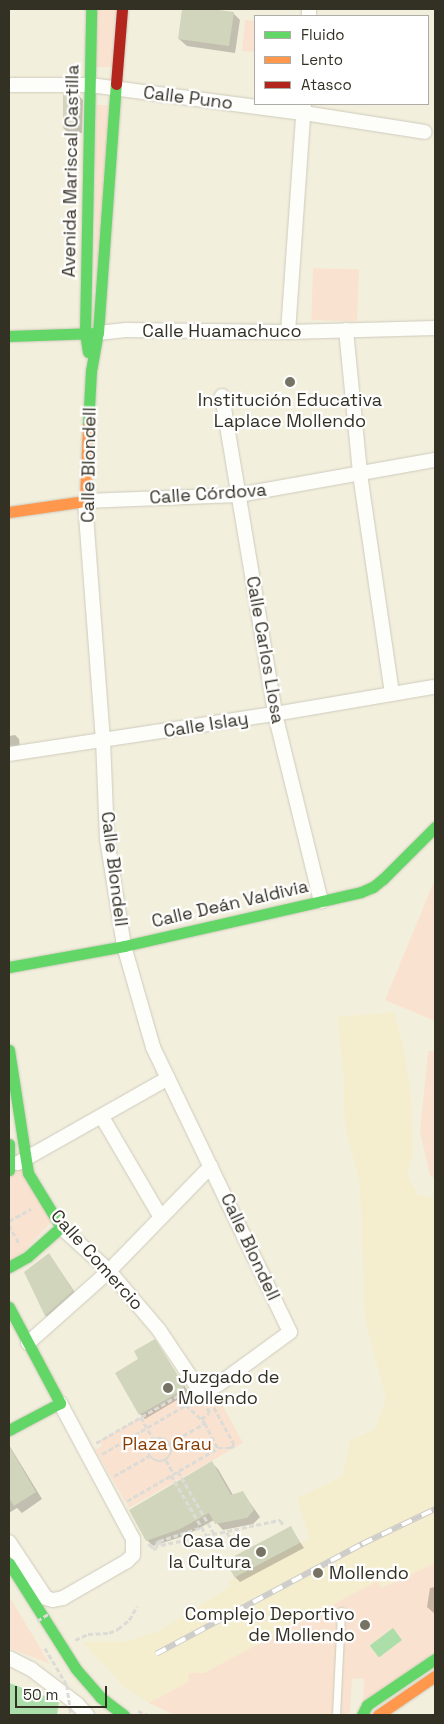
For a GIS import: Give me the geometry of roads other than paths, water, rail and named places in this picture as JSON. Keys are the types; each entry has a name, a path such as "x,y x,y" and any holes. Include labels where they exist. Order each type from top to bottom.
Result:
{"street":[{"name":"Avenida Mariscal Castilla","path":"91,9 92,333"},
{"name":"Avenida Mariscal Castilla","path":"92,333 118,89 122,9"},
{"name":"Calle Puno","path":"9,85 90,85 254,103"},
{"name":"Calle Puno","path":"275,105 304,108 425,132"},
{"path":"288,332 304,108"},
{"name":"Calle Huamachuco","path":"9,336 126,330 288,332 435,328"},
{"path":"346,330 360,474 392,694"},
{"name":"Calle Blondell","path":"92,333 85,501 104,741 107,840 124,946 153,1047 290,1332 204,1392"},
{"name":"Calle Carlos Llosa","path":"222,396 275,714 321,901"},
{"name":"Calle Córdova","path":"9,512 85,501 238,495 435,460"},
{"name":"Calle Islay","path":"9,754 275,714 433,687"},
{"name":"Calle Deán Valdivia","path":"9,967 124,946 321,901 373,887 435,827"},
{"name":"Calle Comercio","path":"9,1050 28,1173 61,1227 109,1271 159,1330 204,1392"},
{"path":"9,1144 10,1168 168,1078"},
{"path":"102,1117 160,1216"},
{"path":"28,1343 109,1271 160,1216 211,1166"},
{"path":"9,1267 27,1257 61,1227"},
{"path":"9,1307 133,1539 134,1552 127,1561 49,1607 46,1598 9,1542"},
{"path":"9,1430 60,1403"},
{"path":"9,1563 76,1669 100,1697 128,1711"},
{"path":"9,1658 31,1669 77,1704 87,1715"},
{"path":"362,1715 367,1705 435,1659"},
{"path":"378,1715 435,1676"}],"lane":[{"path":"336,1715 341,1610"}],"railway":[{"path":"156,1654 362,1544 435,1509"}],"place":[{"name":"Institución Educativa Laplace Mollendo","path":"290,382"},
{"name":"Juzgado de Mollendo","path":"168,1388"},
{"name":"Casa de la Cultura","path":"261,1552"},
{"name":"Mollendo","path":"318,1573"},
{"name":"Complejo Deportivo de Mollendo","path":"365,1625"}],"park label":[{"name":"Plaza Grau","path":"167,1444"}]}
